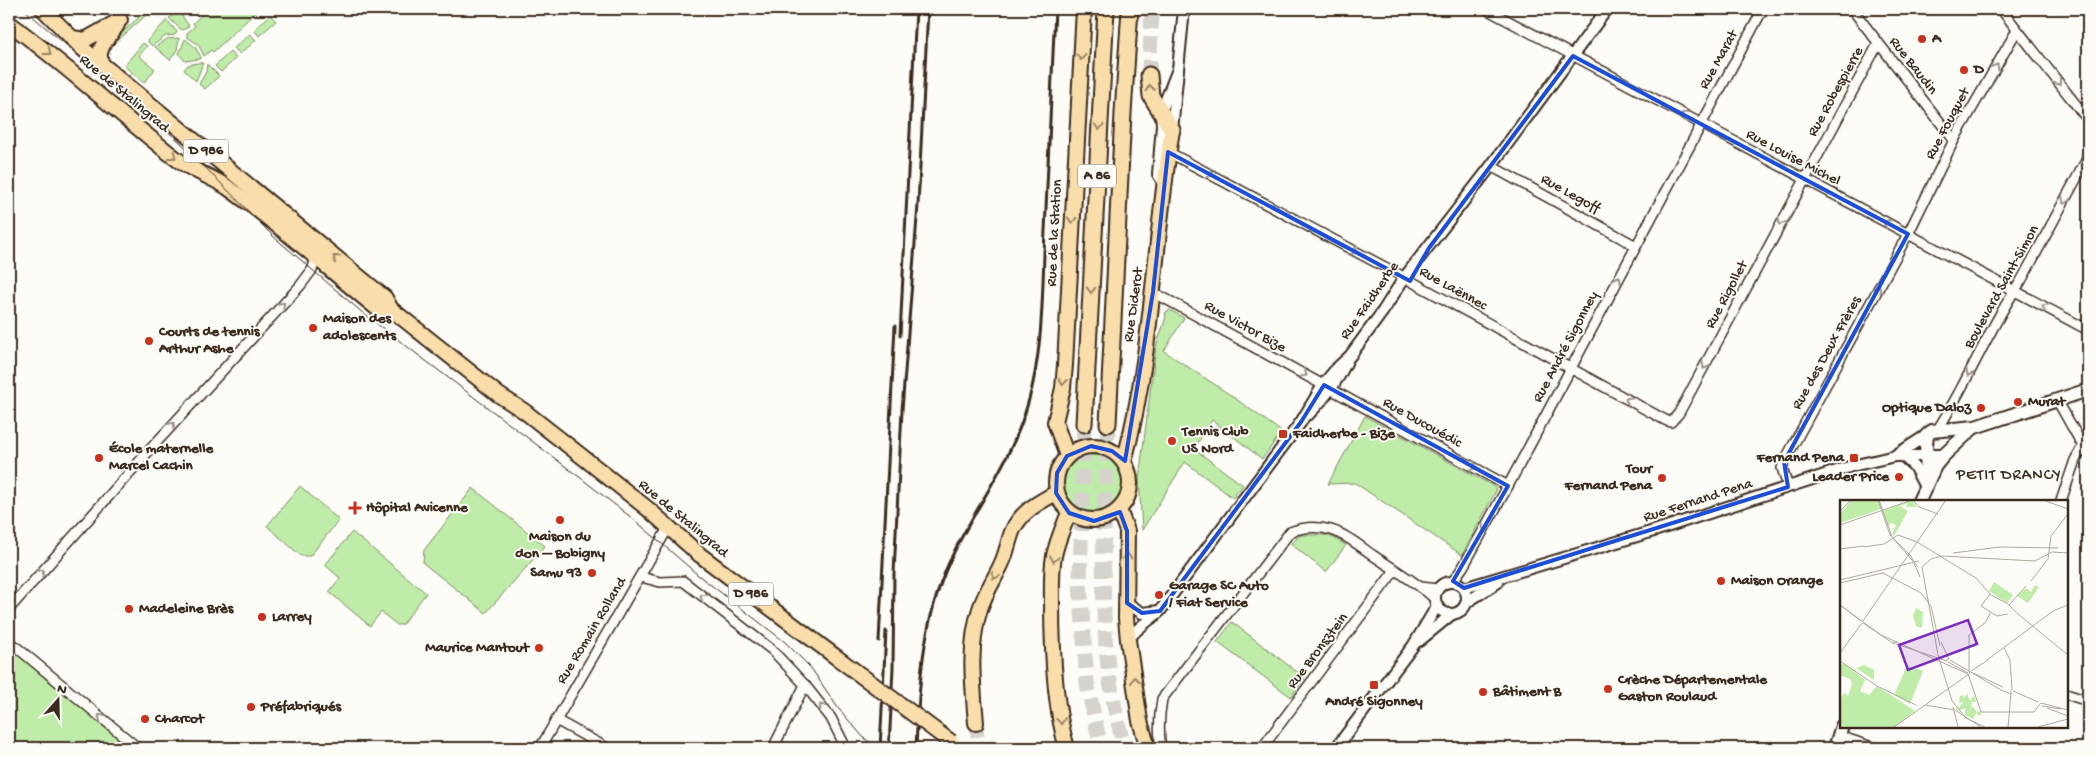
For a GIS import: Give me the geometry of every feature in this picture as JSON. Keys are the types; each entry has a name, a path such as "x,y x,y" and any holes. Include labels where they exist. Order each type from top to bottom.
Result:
{"highway":[{"name":"A 86","path":"1084,424 1106,9"},
{"name":"A 86","path":"1108,424 1130,9"},
{"path":"1149,75 1151,96 1172,130"}],"main road":[{"name":"Rue de Stalingrad","path":"43,9 102,64 385,298 391,309 499,395 548,430 648,509 700,556 959,748"},
{"name":"Rue de la Station","path":"1067,456 1055,422 1063,388 1065,365 1084,9"},
{"path":"72,38 83,41 92,38 120,20 102,45 99,56 102,64"},
{"name":"Rue de Stalingrad","path":"9,22 59,60 176,159 200,174 224,185 378,309 391,309"},
{"name":"Rue Diderot","path":"1124,462 1132,429 1153,292 1172,130"},
{"path":"315,240 316,259"},
{"path":"1924,487 1927,456 1926,445 1933,432 1954,436 1975,427 2088,390"},
{"path":"1104,448 1119,441 1132,429"},
{"path":"1919,500 1924,487 1942,456 1953,448 1954,436"},
{"path":"1091,446 1104,448 1112,451 1124,462 1128,472 1129,492 1119,510 1112,516 1094,521 1077,517 1069,513 1061,504 1056,493 1057,473 1067,456 1078,449 1091,446"},
{"path":"1927,456 1942,456"},
{"path":"976,723 973,656 979,611 992,579 1002,564 1012,532 1019,519 1035,504 1056,493"},
{"path":"1119,510 1127,531 1126,618 1128,640 1140,721 1148,748"},
{"path":"1067,748 1063,735 1055,674 1052,627 1052,576 1058,539 1069,513"}],"street":[{"name":"Rue Diderot","path":"1172,130 1184,9"},
{"name":"Rue Louise Michel","path":"1486,9 2088,330"},
{"path":"1491,166 1607,9"},
{"name":"Rue Marat","path":"1700,124 1763,9"},
{"name":"Rue Baudin","path":"1852,9 1954,140"},
{"path":"2001,9 2088,120"},
{"name":"Rue Fouquet","path":"1908,234 1954,140 2017,30"},
{"name":"Rue Robespierre","path":"1804,179 1878,44"},
{"name":"Rue Diderot","path":"1165,186 1158,174 1162,125 1161,112 1178,69"},
{"name":"Rue André Sigonney","path":"1453,582 1508,486 1700,124"},
{"name":"Rue Laënnec","path":"1168,152 1671,422"},
{"name":"Boulevard Saint-Simon","path":"1933,432 2015,291 2088,158"},
{"name":"Rue Legoff","path":"1491,166 1636,246"},
{"name":"Rue Faidherbe","path":"1128,640 1138,627 1148,622 1160,611 1327,387 1336,369 1350,356 1491,166"},
{"name":"Rue Rigollet","path":"1671,422 1679,413 1804,179"},
{"name":"Rue des Deux Frères","path":"1788,487 1782,468 1784,462 1908,234"},
{"path":"9,609 155,444 300,286 312,270 316,259"},
{"name":"Rue Victor Bize","path":"1153,292 1327,387"},
{"name":"Rue Ducouédic","path":"1327,387 1508,486"},
{"path":"2057,400 2088,455"},
{"name":"Rue Fernand Pena","path":"1899,456 1933,432"},
{"path":"2061,500 2075,460 2083,446"},
{"path":"1899,456 1914,466 1924,487"},
{"name":"Rue Fernand Pena","path":"1464,588 1852,466 1899,456 1927,456"},
{"name":"Rue Romain Rolland","path":"540,748 668,528"},
{"path":"1161,748 1159,717 1162,699 1290,532 1301,528 1318,528 1332,531 1347,538 1421,587 1436,598 1446,613 1452,614"},
{"name":"Rue Bronsztein","path":"1262,748 1395,570"},
{"name":"Rue Fernand Pena","path":"1467,602 1510,575"},
{"path":"640,577 660,582 683,581 772,650 805,685 831,718 844,742 839,748"},
{"path":"1336,748 1413,646 1445,582 1453,582 1464,588 1467,602 1461,611 1452,614 1413,646"},
{"path":"1127,603 1142,613 1160,611"},
{"path":"9,641 138,748"},
{"path":"773,748 805,685"},
{"path":"2067,694 2088,701"},
{"path":"556,720 607,748"},
{"path":"1839,737 1875,748"}],"highlighted area":[{"path":"1573,56 1908,234 1784,462 1788,487 1474,586 1464,588 1453,581 1508,486 1324,385 1301,422 1160,611 1142,613 1127,603 1127,531 1120,512 1094,521 1069,513 1056,493 1057,473 1067,456 1091,446 1112,451 1125,461 1153,292 1168,152 1410,281 1429,248"}],"green space":[{"path":"148,9 153,9 106,51 109,44"},
{"path":"180,9 190,9 182,16 189,26 183,30 169,18"},
{"path":"208,9 259,9 213,52 211,50 204,56 198,44 187,37 187,33 195,26 193,23"},
{"path":"270,15 276,21 259,36 254,30"},
{"path":"167,20 177,32 175,35 166,36 152,46 147,41"},
{"path":"250,34 256,40 240,54 234,48"},
{"path":"179,38 177,50 170,60 155,47 167,39"},
{"path":"185,39 195,47 201,57 200,59 185,61 179,54"},
{"path":"143,43 147,46 139,56 155,69 144,83 124,66"},
{"path":"230,52 236,58 221,72 215,66"},
{"path":"203,63 196,81 184,70 188,65"},
{"path":"207,64 219,76 205,89 199,84 206,72"},
{"name":"Tennis Club US Nord","path":"1170,310 1184,318 1164,351 1282,432 1262,459 1212,420 1194,449 1243,485 1233,498 1185,462 1142,530 1139,478 1156,347 1166,317 1165,313"},
{"path":"1365,416 1495,487 1496,491 1462,555 1355,483 1328,484"},
{"path":"1093,455 1104,457 1117,468 1122,484 1120,495 1109,508 1093,513 1082,511 1069,500 1064,484 1066,473 1077,460"},
{"path":"300,486 339,520 310,556 301,556 267,526"},
{"path":"473,488 545,546 486,613 423,563 424,550"},
{"path":"352,532 426,593 402,625 397,625 381,612 370,626 329,592 340,578 325,565"},
{"path":"1300,535 1328,535 1346,545 1326,572 1291,544"},
{"path":"1232,622 1305,678 1291,697 1217,642"},
{"path":"9,647 131,748 9,748"}],"tunnel":[{"path":"1149,75 1152,9"},
{"path":"1084,424 1080,582 1087,683 1101,748"},
{"path":"1108,424 1103,588 1105,628 1108,669 1115,709 1125,748"},
{"path":"976,723 979,748"}],"tram line":[{"path":"24,9 180,142 274,237 364,314 582,479 637,522 698,575 785,642 811,668 838,708 864,738 878,748"}],"railway":[{"path":"900,336 916,9"},
{"path":"889,748 893,668 894,573 902,410 918,205 928,9"},
{"path":"916,748 921,672 929,622 936,598 955,550 1014,442 1028,403 1037,361 1040,339 1055,9"},
{"path":"879,641 895,326"},
{"path":"880,748 886,631"}],"place":[{"name":"A","path":"1922,39"},
{"name":"D","path":"1964,70"},
{"name":"Maison des adolescents","path":"313,328"},
{"name":"Courts de tennis Arthur Ashe","path":"149,341"},
{"name":"Murat","path":"2018,402"},
{"name":"Optique Daloz","path":"1981,408"},
{"name":"Faidherbe - Bize","path":"1283,434"},
{"name":"Tennis Club US Nord","path":"1172,441"},
{"name":"École maternelle Marcel Cachin","path":"99,458"},
{"name":"Fernand Pena","path":"1854,458"},
{"name":"Leader Price","path":"1899,477"},
{"name":"Tour Fernand Pena","path":"1662,478"},
{"name":"Hôpital Avicenne","path":"355,508"},
{"name":"Maison du don – Bobigny","path":"560,520"},
{"name":"Samu 93","path":"592,573"},
{"name":"Maison Orange","path":"1721,581"},
{"name":"Garage SC Auto / Fiat Service","path":"1159,595"},
{"name":"Madeleine Brès","path":"129,609"},
{"name":"Larrey","path":"262,617"},
{"name":"Maurice Mantout","path":"539,648"},
{"name":"André Sigonney","path":"1374,685"},
{"name":"Crèche Départementale Gaston Roulaud","path":"1608,689"},
{"name":"Bâtiment B","path":"1483,692"},
{"name":"Préfabriqués","path":"251,707"},
{"name":"Charcot","path":"145,719"}],"district":[{"name":"PETIT DRANCY","path":"2009,476"}]}
